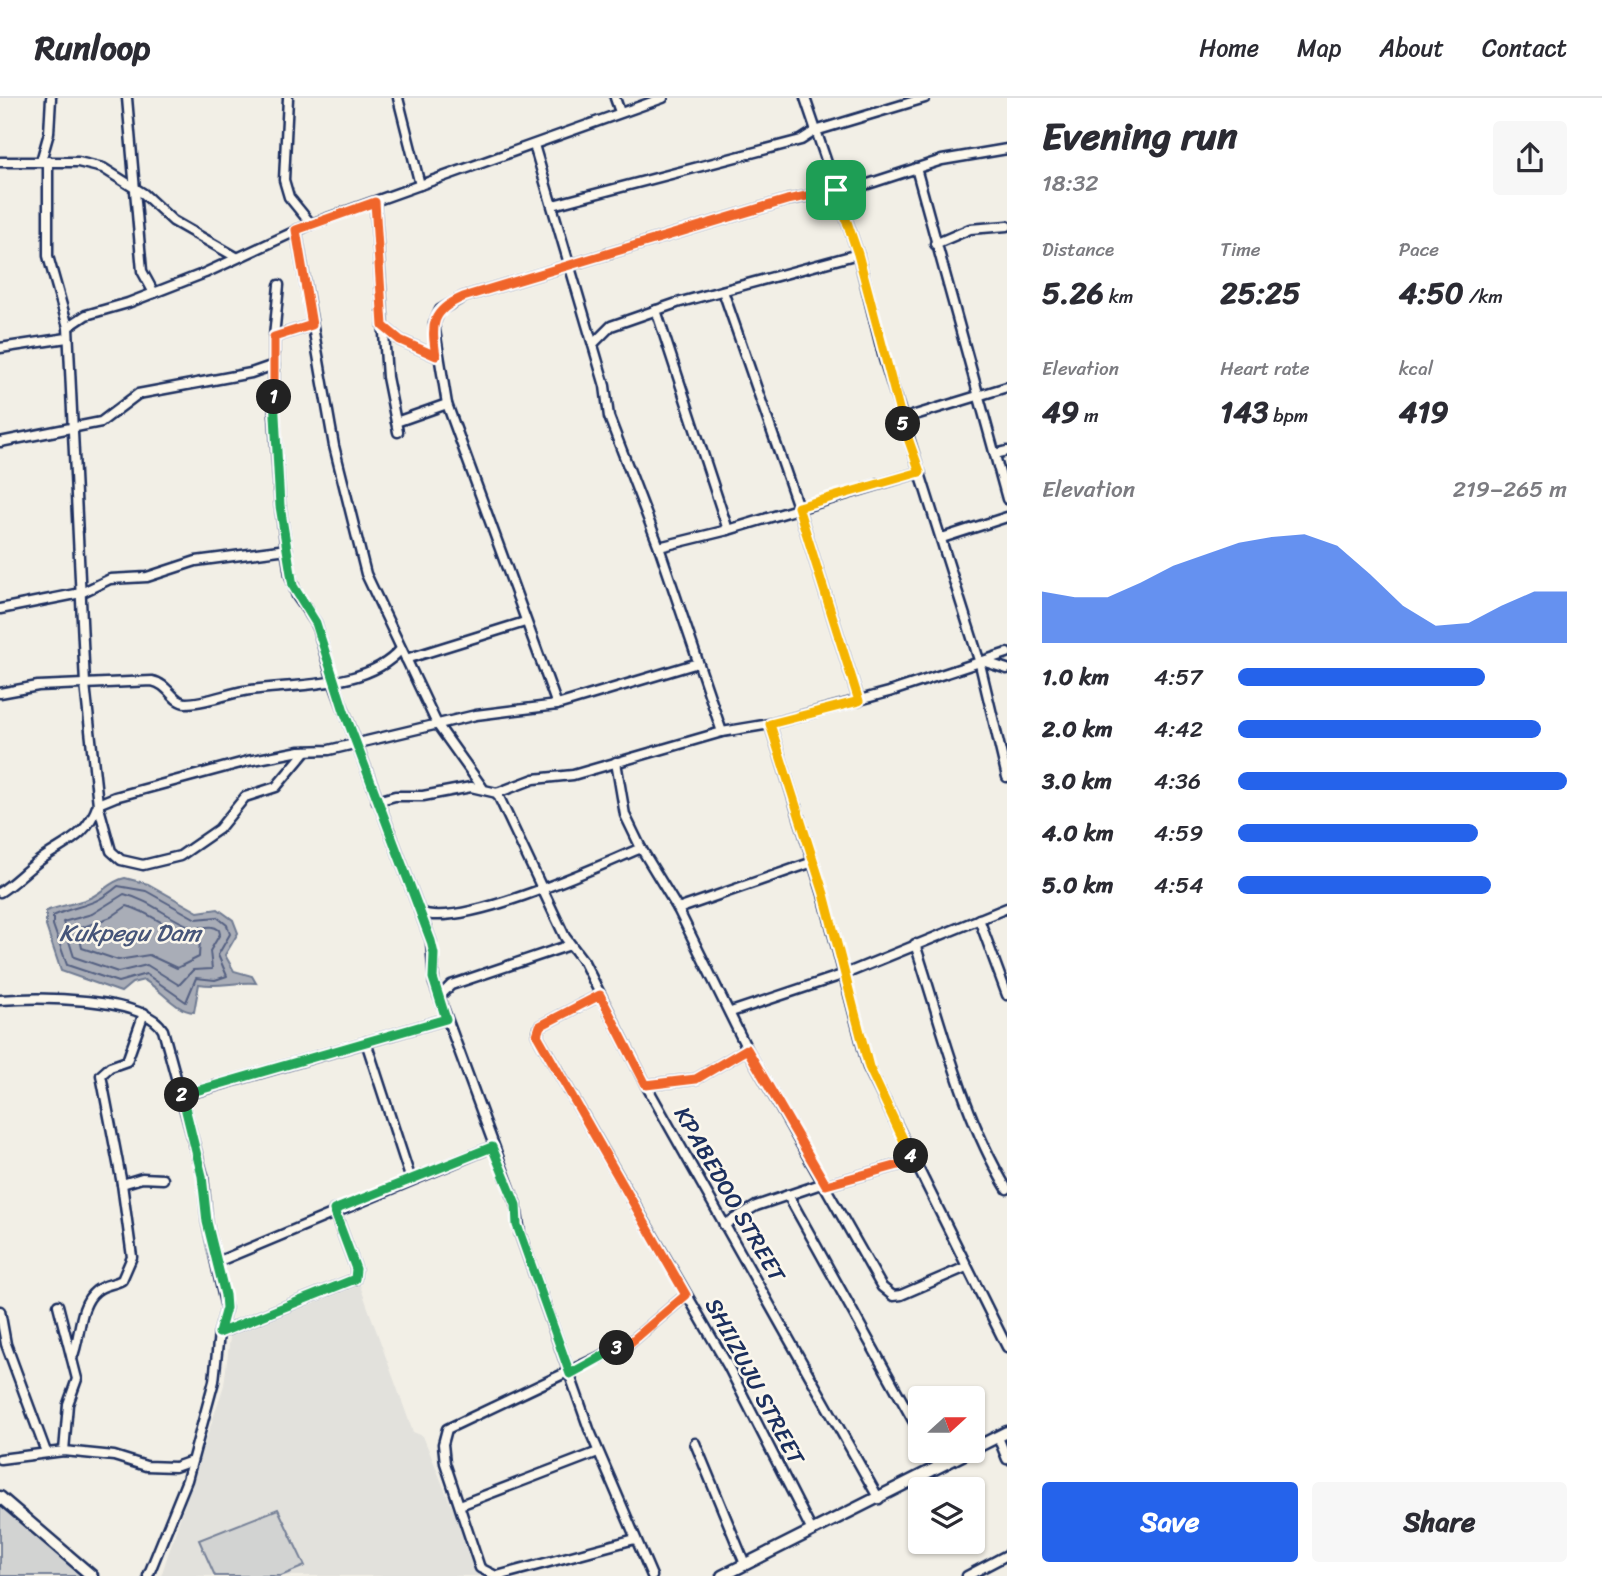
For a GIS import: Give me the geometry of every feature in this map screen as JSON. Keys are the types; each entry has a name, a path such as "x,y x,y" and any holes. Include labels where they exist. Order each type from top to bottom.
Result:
{"street":[{"path":"51,98 44,162 48,256 68,327 85,684 98,804 111,851 121,860 143,865 160,863 204,843 245,797 276,787 306,751"},
{"path":"127,98 142,271 154,293"},
{"path":"288,98 284,180 289,197 311,224"},
{"path":"398,98 420,185"},
{"path":"615,98 620,112"},
{"path":"68,327 86,315 154,293 311,224 663,98"},
{"path":"805,98 858,254 902,419 979,660 1007,776"},
{"path":"553,205 801,140 815,131 925,98"},
{"path":"534,145 588,324 605,386 609,417 659,547 722,732"},
{"path":"557,705 447,404 436,356 436,316 446,305 463,297 787,200 865,185 916,168 1007,149"},
{"path":"0,162 78,162 103,168 134,188 173,221 236,257"},
{"path":"916,168 1007,499"},
{"path":"375,202 387,377 398,432"},
{"path":"935,244 970,229 1007,226"},
{"path":"296,230 334,446 356,539 375,597 436,724 482,787 496,793 534,779 573,775 722,732 770,724 859,701 1007,653"},
{"path":"593,344 607,329 656,310 858,254"},
{"path":"279,285 274,337 277,479 293,586 312,614 333,681 433,948 433,978 446,1019 516,1205 517,1225 598,1452 652,1576"},
{"path":"723,291 798,507 859,701"},
{"path":"656,310 728,530"},
{"path":"588,324 607,329"},
{"path":"274,337 312,325"},
{"path":"383,326 400,340 436,356"},
{"path":"0,348 67,338"},
{"path":"0,442 101,422 138,394 251,373 274,365"},
{"path":"902,419 1007,387"},
{"path":"396,422 447,404"},
{"path":"995,454 1007,451"},
{"path":"659,547 728,530 920,472"},
{"path":"942,538 1007,517"},
{"path":"0,609 81,593 110,579 148,577 196,561 287,548"},
{"path":"0,693 38,686 152,681 165,685 175,699 186,703 243,691 333,681 391,661 407,662 525,622"},
{"path":"391,661 401,649"},
{"path":"979,660 1007,669"},
{"path":"0,892 45,856 72,842 94,815 98,804 115,797 228,766 306,751 329,750 476,715 557,705 698,663"},
{"path":"770,724 813,862 869,1067 966,1267 1004,1333 1007,1347"},
{"path":"616,762 622,804 641,848 678,909 747,1049 887,1294 901,1295 966,1267"},
{"path":"377,801 482,787"},
{"name":"KPABEDOO STREET","path":"496,793 570,945 584,962 646,1085 879,1499"},
{"path":"420,912 446,916 545,890 641,848"},
{"path":"678,909 813,862"},
{"path":"731,1012 845,974 1007,908"},
{"path":"979,919 1007,995"},
{"path":"915,944 966,1103 989,1159 1007,1189"},
{"path":"439,997 451,985 570,945"},
{"name":"SHIIZUJU STREET","path":"600,995 540,1026 536,1033 728,1366 812,1531"},
{"path":"0,1000 70,998 144,1013 155,1019 163,1030 202,1176 207,1222 226,1308 219,1333 214,1381 189,1462 187,1480 148,1576"},
{"path":"72,1359 78,1345 84,1309 94,1292 122,1280 132,1257 122,1184 101,1075 110,1067 127,1061 144,1013"},
{"path":"181,1096 446,1019"},
{"path":"366,1042 411,1180"},
{"path":"646,1085 696,1079 747,1049"},
{"path":"217,1262 334,1210 492,1147"},
{"path":"724,1225 744,1212 788,1195 913,1161"},
{"path":"122,1184 142,1178 163,1179"},
{"path":"788,1195 908,1411"},
{"path":"219,1333 355,1279 356,1269 334,1210"},
{"path":"635,1539 497,1576 478,1566 443,1452 447,1429 570,1374 631,1342 686,1295"},
{"path":"58,1305 78,1379 68,1404 64,1451"},
{"path":"0,1311 6,1345 46,1452"},
{"path":"985,1443 1002,1435 1007,1459"},
{"path":"695,1443 746,1564"},
{"path":"0,1459 20,1459 46,1452 64,1451 114,1456 146,1466 175,1466 189,1462"},
{"path":"460,1505 598,1452"},
{"path":"722,1576 736,1573 746,1564 879,1499 945,1463"},
{"path":"0,1497 92,1576"},
{"path":"967,1576 981,1573 1007,1555"}],"shaded area":[{"path":"359,1283 413,1432 423,1436 449,1500 488,1576 161,1576 224,1385 231,1329"},
{"path":"0,1505 84,1576 0,1576"},
{"path":"278,1509 305,1566 281,1576 215,1576 199,1540"}],"water":[{"name":"Kukpegu Dam","path":"125,878 148,884 198,912 218,909 233,920 238,933 225,955 234,971 252,976 256,983 199,984 194,1012 174,1004 144,980 132,983 121,992 61,971 46,926 46,911 91,898 114,882"}],"route":[{"path":"836,190 858,254 878,338 920,472 798,507 859,701 770,724 824,894 869,1067 913,1161 826,1185 747,1049 696,1079 646,1085 600,995 540,1026 536,1033 686,1295 631,1342 570,1374 516,1222 516,1205 492,1147 334,1210 356,1269 355,1279 219,1333 226,1308 225,1295 207,1222 202,1176 181,1096 269,1068 446,1019 433,978 434,954 431,941 323,654 316,623 297,596 290,575 277,479 274,337 312,325 296,230 375,202 383,326 400,340 436,356 433,337 436,316 446,305 463,297 787,200 836,190"}]}
